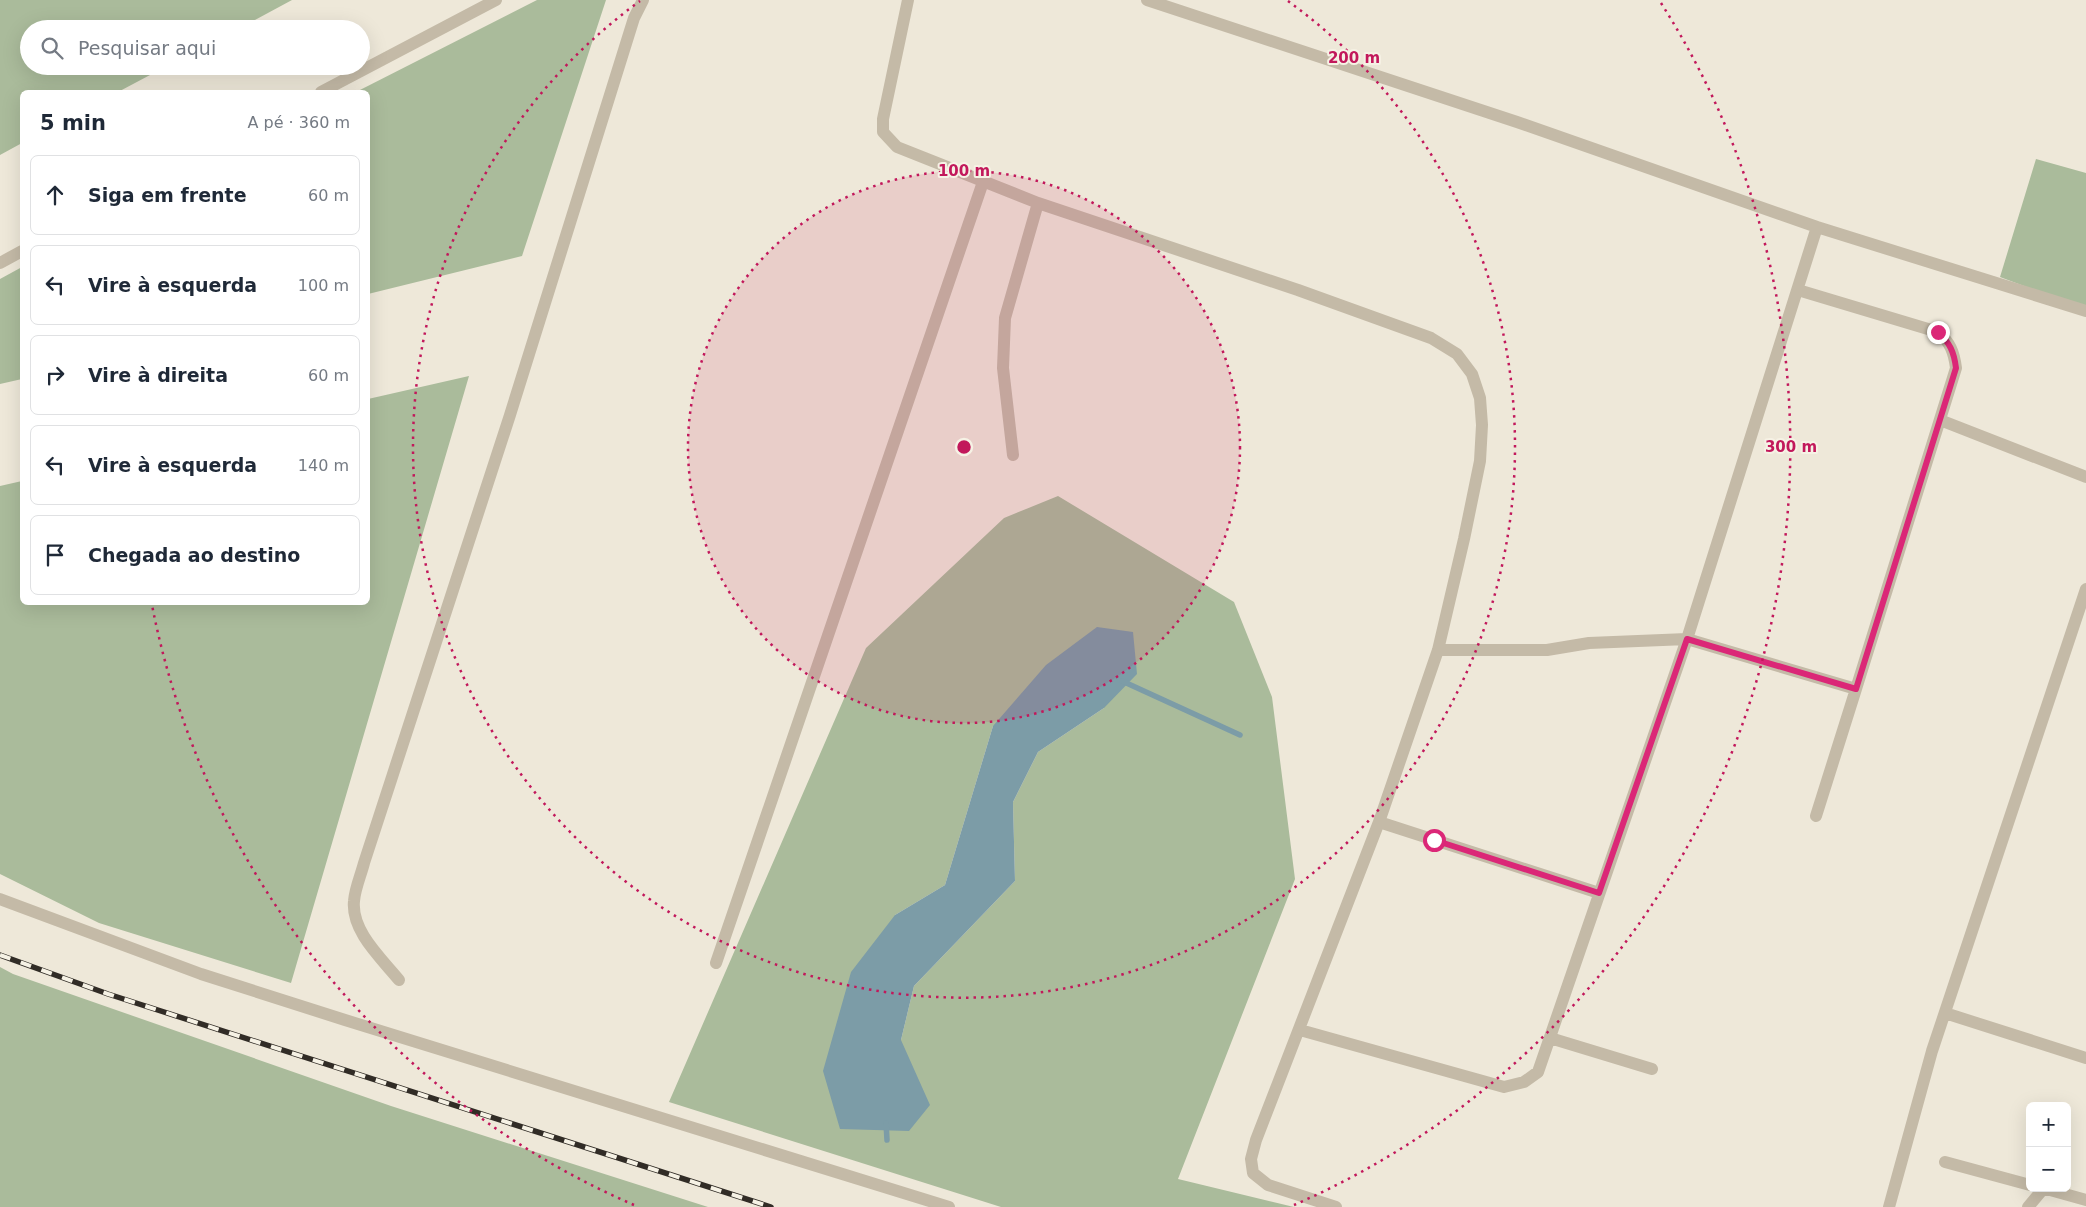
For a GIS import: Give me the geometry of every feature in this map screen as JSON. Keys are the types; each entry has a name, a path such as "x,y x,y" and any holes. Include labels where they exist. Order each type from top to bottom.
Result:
{"lane":[{"path":"370,67 496,0"},
{"path":"399,980 370,944 356,921 354,901 373,835 510,415 634,18 643,0"},
{"path":"908,0 883,119 883,132 897,147 1038,202 1298,290 1431,338 1457,354 1472,374 1480,398 1482,424 1478,471 1438,650 1378,822 1300,1030 1256,1140 1251,1159 1253,1173 1268,1185 1336,1207"},
{"path":"1147,0 1517,122 1817,228 2086,311"},
{"path":"326,90 354,75"},
{"path":"716,963 983,182"},
{"path":"1013,455 1003,368 1005,318 1038,202"},
{"path":"1300,1030 1504,1087 1524,1082 1538,1072 1687,639 1817,228"},
{"path":"0,263 20,252"},
{"path":"1798,290 1938,332 1948,341 1954,355 1956,368 1816,816"},
{"path":"1940,420 2086,477"},
{"path":"1889,1207 1932,1051 2086,590"},
{"path":"1438,650 1547,650 1618,641 1687,639 1856,689"},
{"path":"1378,822 1599,893"},
{"path":"0,899 129,948 228,982 949,1207"},
{"path":"1945,1012 2086,1058"},
{"path":"1550,1038 1652,1069"},
{"path":"1945,1162 2026,1184"},
{"path":"2028,1207 2040,1192"},
{"path":"2057,1192 2086,1200"}],"green space":[{"path":"0,0 292,0 255,20 20,20 20,75 150,75 122,90 20,90 20,144 0,155"},
{"path":"537,0 606,0 522,256 370,294 370,90 360,90"},
{"path":"2036,159 2086,173 2086,309 2000,277"},
{"path":"20,268 20,379 0,384 0,279"},
{"path":"469,376 291,983 99,923 0,874 0,486 20,481 20,605 370,605 370,399"},
{"path":"1058,496 1234,602 1272,697 1295,879 1178,1179 1294,1207 1001,1207 669,1102 866,648 1004,518","holes":["1104,708 1038,752 1013,802 1015,881 914,986 901,1040 895,915 945,885 993,726"]},
{"path":"0,967 13,974 391,1106 708,1207 0,1207"}],"water":[{"path":"1097,627 1133,632 1137,674 1104,708 1038,752 1013,802 1015,881 914,986 901,1040 930,1105 909,1131 840,1129 823,1071 851,972 895,915 945,885 993,726 1046,665"}],"waterway":[{"path":"1122,681 1240,735"},
{"path":"886,1123 887,1140"}],"railway":[{"path":"0,955 108,994 771,1207"}],"route":[{"path":"1434,840 1599,893 1687,639 1856,689 1956,368 1954,355 1948,341 1938,332"}]}
